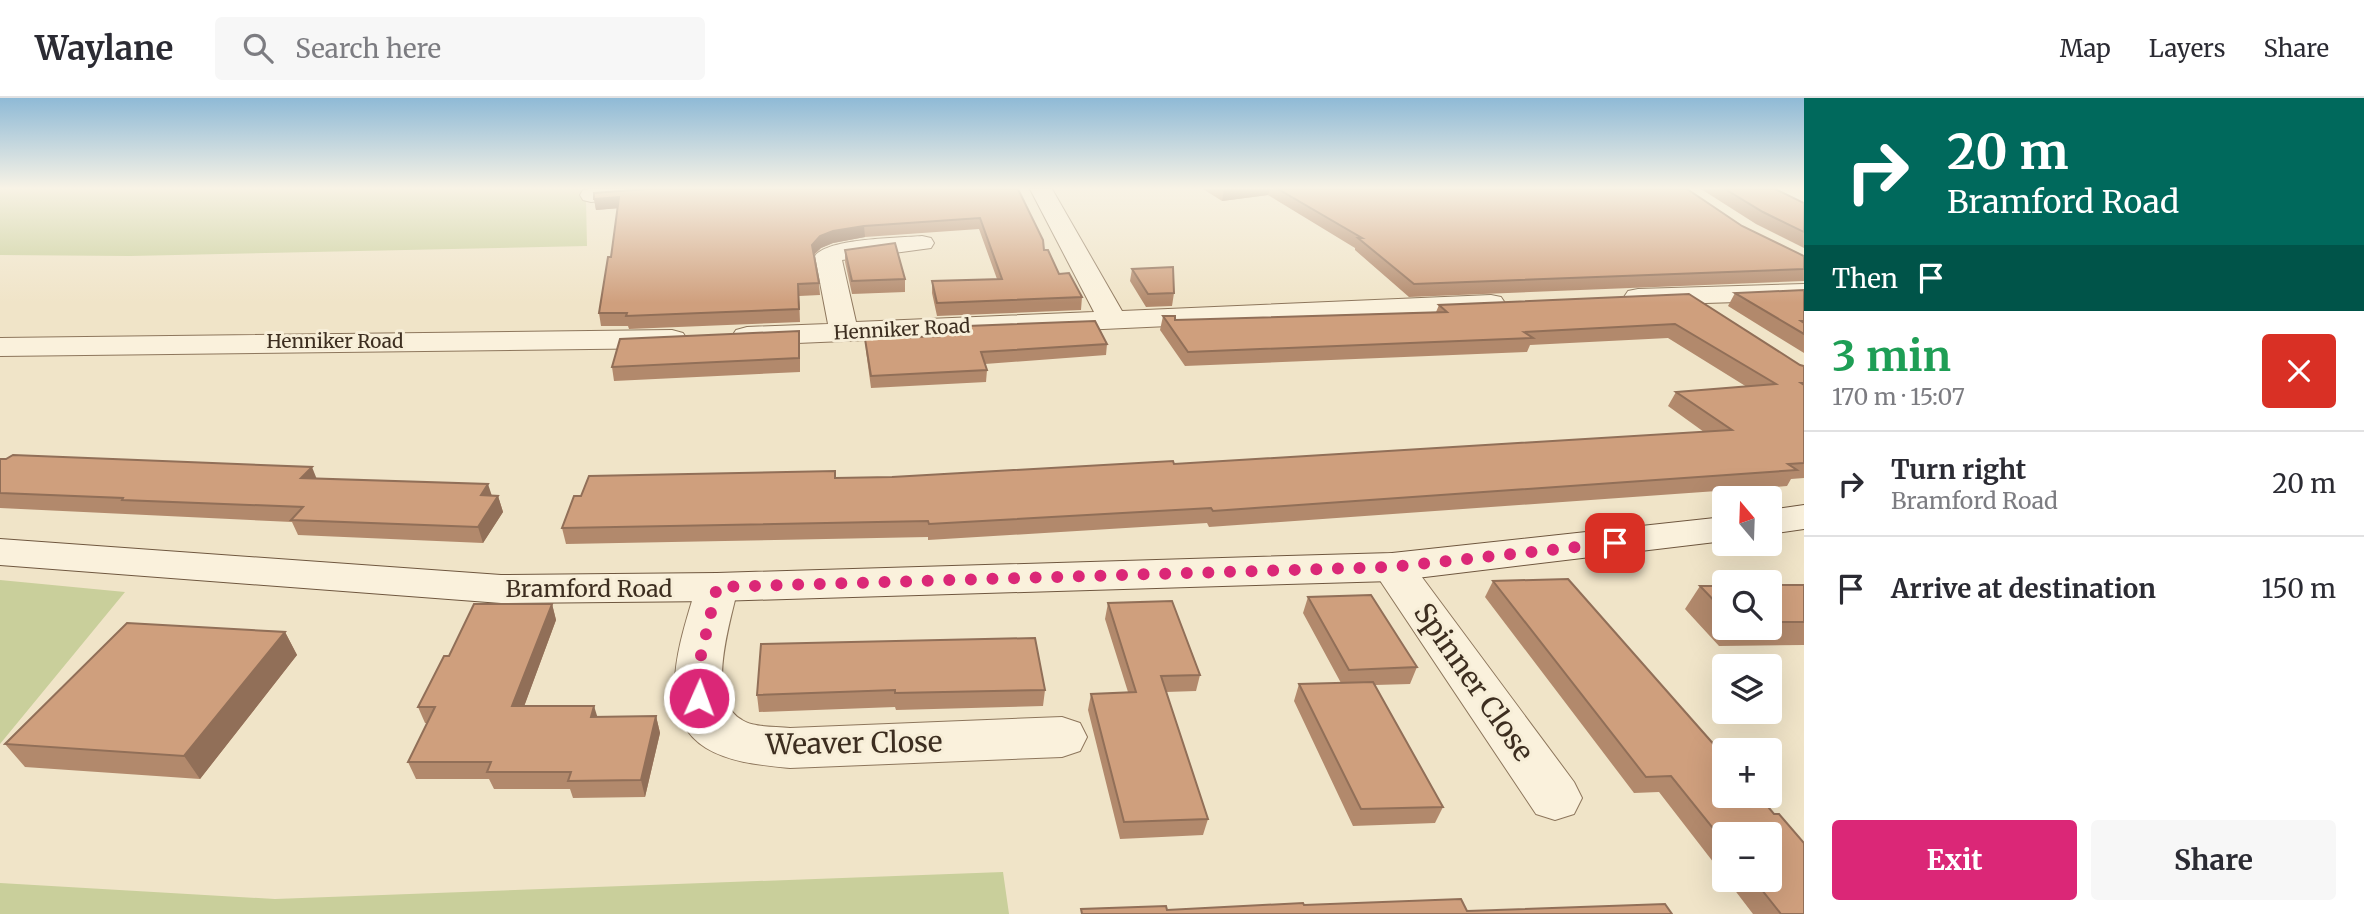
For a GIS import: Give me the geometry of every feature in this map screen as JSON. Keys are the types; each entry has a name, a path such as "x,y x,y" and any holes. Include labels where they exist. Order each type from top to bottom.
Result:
{"street":[{"path":"1062,227 1112,319"},
{"path":"844,332 828,256 842,251 922,243"},
{"path":"1610,298 1804,292"},
{"path":"1686,295 1734,326"},
{"name":"Henniker Road","path":"0,347 270,342 590,342 1513,302"},
{"path":"1782,520 1804,517"},
{"name":"Bramford Road","path":"0,552 501,589 717,587 1392,567 1591,547 1712,530"},
{"name":"Spinner Close","path":"1392,567 1555,798"},
{"name":"Weaver Close","path":"717,587 698,668 699,698 704,713 716,728 734,741 757,747 790,748 1062,737"}],"green space":[{"path":"0,227 587,227 587,246 130,256 0,255"},
{"path":"0,580 125,592 0,744"},
{"path":"1003,872 1009,914 0,914 0,883 275,899"}],"building":[{"path":"615,227 857,227 820,236 812,245 819,283 798,284 799,309 626,316 627,313 599,313 608,257 611,257"},
{"path":"983,227 1037,227 1044,250 1048,250 1059,274 1069,273 1082,297 937,303 932,281 1002,279"},
{"path":"1343,227 1744,227 1804,256 1804,269 1414,284 1358,238 1362,238"},
{"path":"895,243 905,279 852,281 845,250"},
{"path":"1173,267 1174,293 1148,294 1132,269"},
{"path":"1804,290 1804,321 1801,321 1804,323 1804,334 1735,293"},
{"path":"1689,294 1804,366 1804,383 1801,383 1804,385 1804,463 1788,464 1797,470 1213,511 1211,508 929,524 928,521 562,528 574,496 581,496 589,476 835,471 835,478 892,477 1173,461 1174,464 1732,430 1676,392 1776,384 1675,324 1524,332 1533,338 1188,352 1163,316 1175,316 1175,320 1447,312 1439,305"},
{"path":"1095,321 1107,344 981,352 987,370 871,376 865,339 944,336 942,327"},
{"path":"799,331 799,358 612,367 620,339"},
{"path":"13,455 312,467 301,478 488,484 481,495 498,496 478,527 291,520 303,507 0,493 0,459"},
{"path":"1568,579 1712,742 1712,808 1769,808 1774,814 1779,814 1804,843 1804,914 1781,914 1764,892 1782,892 1782,822 1712,822 1712,827 1671,776 1646,777 1493,581"},
{"path":"1782,585 1804,585 1804,622 1782,622"},
{"path":"1700,586 1712,586 1712,598"},
{"path":"1371,595 1417,667 1349,670 1308,597"},
{"path":"1172,601 1200,675 1161,676 1208,819 1124,822 1091,694 1136,692 1108,603"},
{"path":"474,604 552,604 512,706 594,706 591,717 656,716 641,780 568,781 571,772 487,772 491,762 408,762 435,707 418,707 444,656 449,656"},
{"path":"127,623 285,632 184,756 5,744"},
{"path":"1035,638 1045,690 895,693 895,690 757,695 761,644"},
{"path":"1373,682 1443,807 1361,809 1299,684"},
{"path":"1461,899 1467,911 1665,904 1672,914 1082,914 1081,909 1166,906 1167,910"}],"route":[{"path":"699,698 698,668 717,587 1392,567 1615,543"}]}
